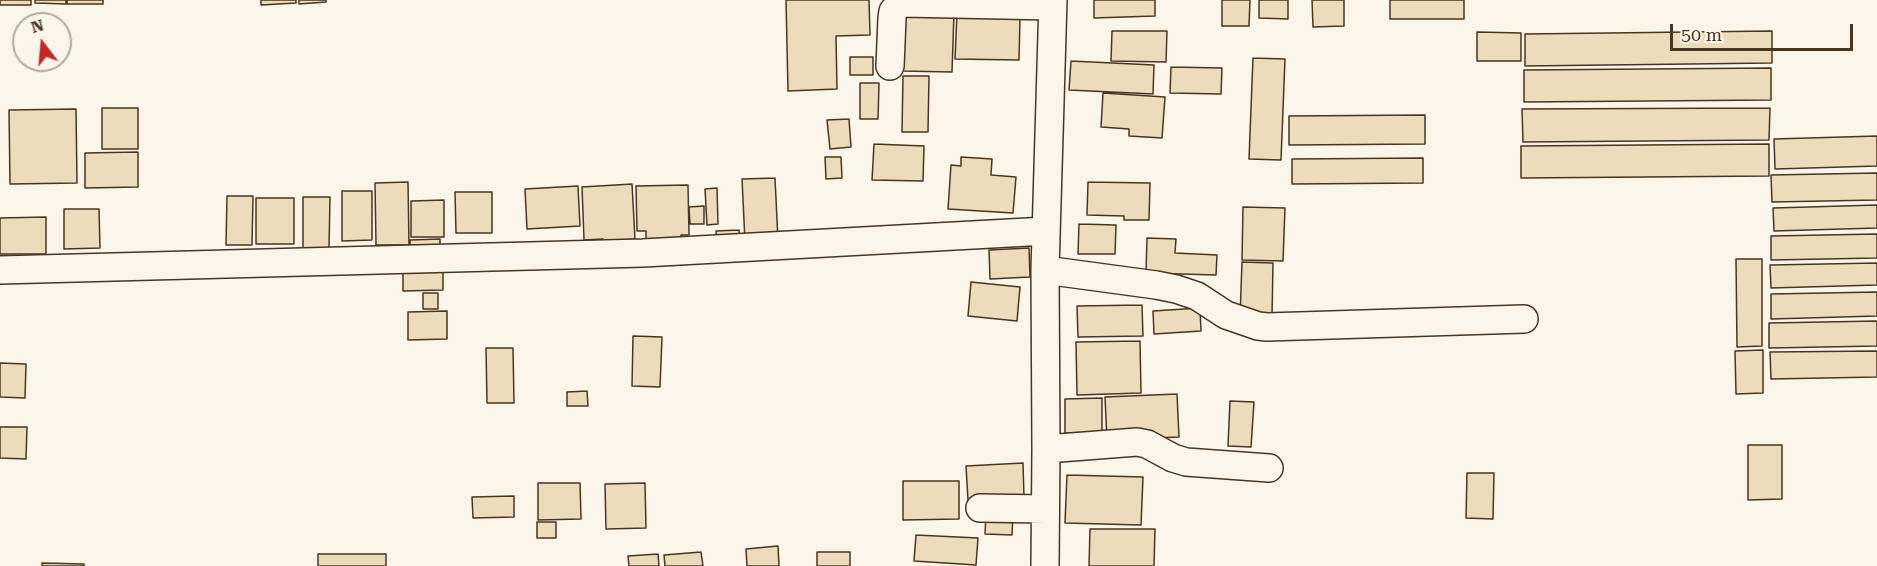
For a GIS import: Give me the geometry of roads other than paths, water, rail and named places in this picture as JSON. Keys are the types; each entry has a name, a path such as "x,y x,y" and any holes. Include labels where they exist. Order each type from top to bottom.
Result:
{"street":[{"path":"890,66 892,11 904,3 1052,3 1045,270 1045,566"},
{"path":"0,270 643,253 1046,231"},
{"path":"1045,270 1156,285 1176,290 1197,296 1226,315 1258,326 1524,319"},
{"path":"1046,449 1137,442 1147,444 1173,458 1186,462 1269,468"},
{"path":"980,508 1045,509"}]}
